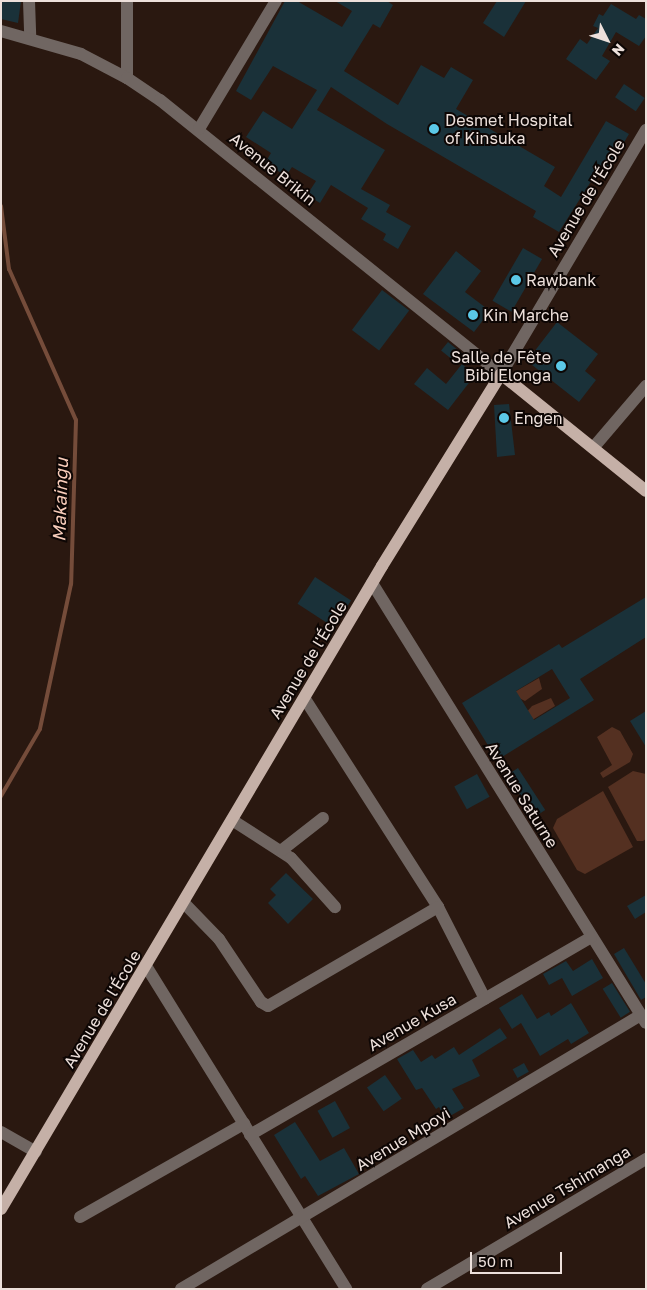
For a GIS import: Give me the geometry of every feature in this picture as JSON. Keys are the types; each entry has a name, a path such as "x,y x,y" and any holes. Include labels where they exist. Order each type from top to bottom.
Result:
{"main road":[{"path":"501,374 646,491"},
{"name":"Avenue de l'École","path":"1,1209 372,584 501,374"}],"street":[{"path":"29,1 30,37"},
{"path":"127,1 127,78"},
{"path":"199,129 276,1"},
{"name":"Avenue Brikin","path":"1,30 30,37 81,54 127,78 199,129 501,374"},
{"name":"Avenue de l'École","path":"501,374 646,130"},
{"path":"593,448 646,386"},
{"name":"Avenue Saturne","path":"372,584 643,1019"},
{"path":"304,699 438,907 485,999"},
{"path":"282,850 323,818"},
{"path":"232,820 282,850 335,907"},
{"path":"184,903 219,939 261,1002 268,1006 438,907"},
{"name":"Avenue Kusa","path":"80,1217 247,1129 485,999 591,937"},
{"path":"146,966 346,1289"},
{"name":"Avenue Mpoyi","path":"181,1289 643,1019"},
{"path":"1,1132 36,1152"},
{"name":"Avenue Tshimanga","path":"427,1289 646,1159"}],"shaded area":[{"path":"539,678 542,689 525,701 511,694"},
{"path":"551,698 555,706 529,722 524,715 532,706"},
{"path":"612,727 620,731 633,754 630,762 603,778 600,773 612,765 597,737"},
{"path":"633,771 646,774 646,839 643,841 637,841 608,787"},
{"path":"603,791 633,847 585,874 577,870 553,828 557,819"}],"building":[{"path":"1,1 21,1 18,23 1,19"},
{"path":"285,1 297,1 342,27 352,11 335,1 387,1 393,5 380,28 373,24 344,71 398,105 421,65 444,78 451,67 473,80 456,109 555,167 544,186 561,197 606,121 629,134 604,176 597,172 559,232 533,217 536,211 387,124 331,87 317,110 385,150 361,189 390,205 386,212 411,226 398,249 383,240 386,234 361,219 368,208 331,185 320,203 307,195 316,181 292,167 286,176 265,163 271,153 246,137 263,111 292,129 317,90 273,66 251,100 236,91"},
{"path":"497,1 526,1 504,37 483,23"},
{"path":"611,4 636,19 639,15 646,19 646,36 639,46 616,32 602,56 610,61 596,80 566,59 580,39 587,44 598,28 593,26 599,14 603,16"},
{"path":"624,84 645,98 636,111 615,97"},
{"path":"523,248 542,259 512,312 493,301"},
{"path":"456,251 481,271 465,292 490,311 474,332 423,294"},
{"path":"382,290 409,310 379,350 352,330"},
{"name":"Salle de Fête Bibi Elonga","path":"557,322 598,354 585,371 596,380 579,402 527,361"},
{"path":"448,342 464,355 457,364 441,351"},
{"path":"462,364 475,375 448,410 414,384 427,368 446,384"},
{"path":"509,404 515,455 497,457 494,405"},
{"path":"315,577 351,600 334,627 298,604"},
{"path":"646,597 646,637 580,679 594,700 497,760 462,703 559,644 562,648","holes":["552,669 570,698 534,720 516,691"]},
{"path":"646,711 646,747 630,721"},
{"path":"518,768 545,810 534,817 507,775"},
{"path":"477,774 490,797 467,809 454,787"},
{"path":"286,873 313,899 288,924 268,903 276,895 270,889"},
{"path":"646,895 646,912 635,919 627,906"},
{"path":"624,948 646,984 646,997 641,1000 614,954"},
{"path":"592,959 603,978 572,996 562,978 549,985 543,974 566,961 573,971"},
{"path":"612,983 630,1012 621,1018 603,989"},
{"path":"522,994 537,1019 549,1012 551,1016 571,1003 589,1033 571,1044 568,1039 540,1056 521,1023 512,1029 499,1008"},
{"path":"500,1028 507,1038 472,1060 480,1076 452,1089 464,1108 450,1116 446,1110 442,1112 439,1107 436,1109 422,1088 416,1090 397,1059 413,1050 421,1062 432,1055 435,1059 454,1047 459,1055"},
{"path":"524,1063 529,1072 517,1078 513,1069"},
{"path":"385,1075 402,1099 384,1111 367,1088"},
{"path":"335,1101 350,1128 333,1138 318,1111"},
{"path":"295,1122 320,1161 344,1148 359,1174 318,1196 305,1176 301,1179 274,1135"}],"waterway":[{"name":"Makaingu","path":"1,206 9,269 76,420 71,584 40,729 1,796"}],"place":[{"name":"Desmet Hospital of Kinsuka","path":"434,129"},
{"name":"Rawbank","path":"516,280"},
{"name":"Kin Marche","path":"473,315"},
{"name":"Salle de Fête Bibi Elonga","path":"561,366"},
{"name":"Engen","path":"504,418"}]}
